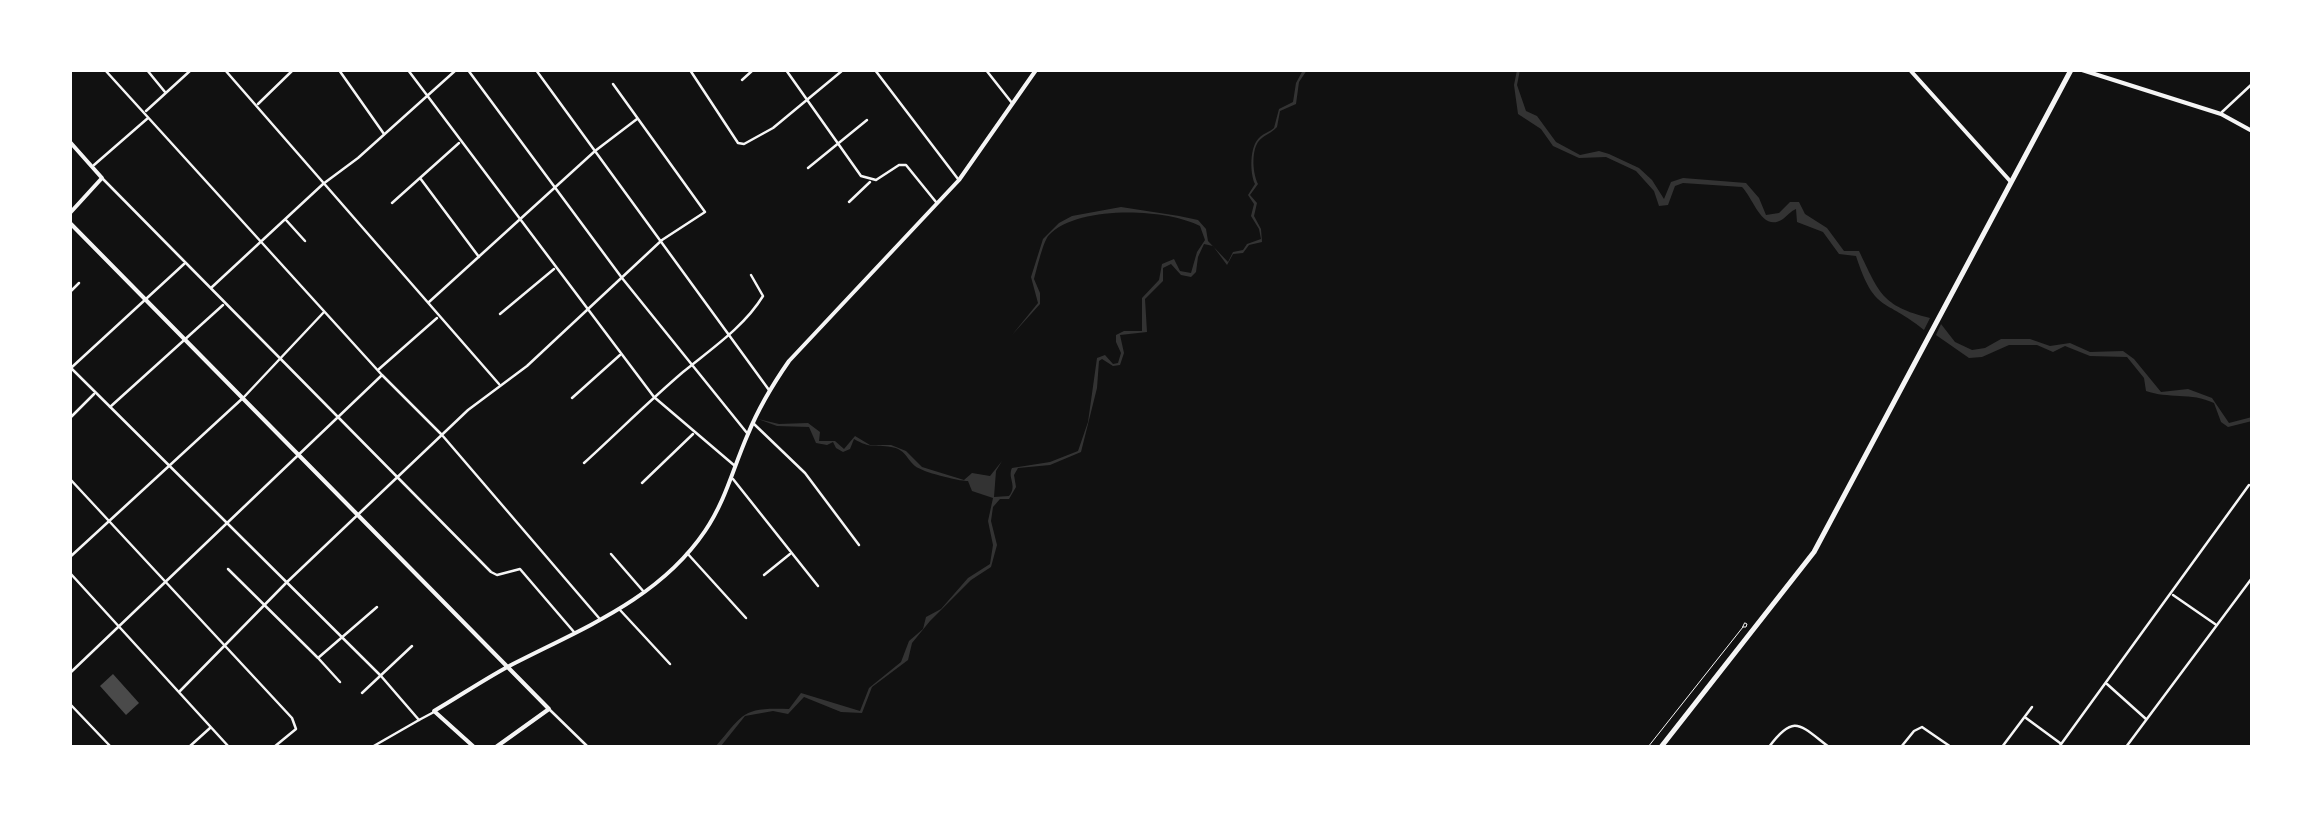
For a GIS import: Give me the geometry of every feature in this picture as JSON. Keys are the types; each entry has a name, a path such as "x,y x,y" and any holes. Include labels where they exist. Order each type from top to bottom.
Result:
{"main road":[{"path":"474,747 434,711 507,667 645,594 687,553 720,507 769,390 809,338 959,180 1036,70"},
{"path":"1910,70 2011,183"},
{"path":"1661,747 1814,552 2071,70"},
{"path":"2082,70 2220,114 2252,131"},
{"path":"70,142 102,178 70,213"},
{"path":"70,222 549,709 496,747"},
{"path":"461,747 468,742"}],"street":[{"path":"105,70 382,375 442,435 600,619"},
{"path":"146,70 166,93"},
{"path":"145,112 192,70"},
{"path":"224,70 500,385"},
{"path":"257,105 294,70"},
{"path":"338,70 384,134"},
{"path":"408,70 654,397 736,467"},
{"path":"211,288 322,184 456,70"},
{"path":"468,70 622,278 748,434"},
{"path":"536,70 769,390"},
{"path":"690,70 738,143 749,143 773,128 843,70"},
{"path":"742,80 753,70"},
{"path":"786,70 861,176 871,181"},
{"path":"875,70 959,180"},
{"path":"986,70 1013,104"},
{"path":"179,692 286,583 442,435 527,366 662,240 705,212 613,84"},
{"path":"2220,114 2252,84"},
{"path":"92,167 149,117"},
{"path":"428,303 595,151 638,119"},
{"path":"808,168 867,120"},
{"path":"392,203 460,142"},
{"path":"848,202 871,181 906,165 937,204"},
{"path":"102,178 494,574 520,569 574,632"},
{"path":"420,178 479,257"},
{"path":"284,219 305,241"},
{"path":"185,263 70,368 381,676 419,720"},
{"path":"500,314 556,268"},
{"path":"584,464 654,397 728,335 763,296 751,275"},
{"path":"70,292 78,283"},
{"path":"109,408 225,303"},
{"path":"70,557 244,397 324,312"},
{"path":"378,370 439,316"},
{"path":"572,398 621,354"},
{"path":"70,672 382,375"},
{"path":"70,418 95,393"},
{"path":"753,423 806,473 860,546"},
{"path":"642,483 694,432"},
{"path":"70,479 297,725 274,747"},
{"path":"733,479 818,586"},
{"path":"2025,717 2060,745 2250,485"},
{"path":"687,553 746,618"},
{"path":"764,576 791,553"},
{"path":"611,554 645,594"},
{"path":"228,570 340,682"},
{"path":"70,573 229,747"},
{"path":"2126,747 2252,578"},
{"path":"2172,594 2215,624"},
{"path":"318,658 377,607"},
{"path":"619,609 670,664"},
{"path":"362,694 412,646"},
{"path":"2106,684 2147,720"},
{"path":"70,704 111,747"},
{"path":"2002,747 2032,707"},
{"path":"549,709 588,747"},
{"path":"372,747 434,711"},
{"path":"1768,747 1783,728 1794,724 1829,747"},
{"path":"188,747 210,727"},
{"path":"1901,747 1922,727 1951,747"}],"path":[{"path":"1648,747 1743,627"}],"shaded area":[{"path":"1303,70 1307,70 1299,82 1296,104 1280,111 1277,127 1260,140 1254,152 1258,184 1250,195 1257,203 1254,216 1261,229 1262,242 1249,245 1243,253 1233,254 1227,265 1214,247 1228,262 1233,252 1261,239 1251,216 1254,204 1248,195 1255,184 1252,153 1256,141 1274,128 1279,109 1293,102 1296,83"},
{"path":"1517,70 1517,85 1526,111 1537,116 1556,142 1580,155 1599,151 1639,168 1664,199 1671,182 1683,178 1746,183 1759,198 1766,215 1779,213 1790,202 1799,202 1805,214 1827,228 1844,251 1859,251 1877,287 1891,302 1930,318 1924,330 1875,296 1856,256 1839,254 1823,232 1797,222 1796,209 1783,219 1769,222 1742,187 1683,183 1675,186 1668,205 1659,206 1654,191 1636,171 1606,157 1579,158 1553,146 1541,129 1518,114 1514,85"},
{"path":"1121,207 1198,220 1213,246 1204,244 1191,277 1181,275 1171,264 1163,268 1163,281 1145,299 1147,332 1120,335 1124,353 1120,365 1113,366 1102,359 1099,361 1097,388 1081,452 1050,465 1018,468 1014,475 1016,487 1009,499 1000,499 993,507 991,521 997,545 991,567 971,580 930,621 912,643 908,660 872,687 862,713 841,712 804,697 788,714 773,711 745,716 721,746 715,747 745,715 761,709 789,709 801,693 860,711 869,688 901,662 909,641 923,629 926,617 941,609 968,578 990,564 993,545 988,521 993,498 972,491 968,481 940,476 919,468 896,448 869,445 854,439 850,449 843,452 833,442 816,443 809,427 777,426 758,419 779,424 808,423 820,432 819,441 835,441 844,449 855,436 870,445 891,445 906,451 922,467 964,480 972,473 990,476 1002,461 996,471 994,497 1009,496 1013,489 1012,468 1050,462 1078,451 1088,422 1097,358 1105,355 1113,364 1118,363 1121,353 1116,335 1142,331 1142,298 1159,280 1162,264 1174,259 1180,271 1191,273 1205,240 1200,226 1145,213 1100,214 1062,225 1049,235 1040,256 1034,279 1040,304 1012,335 1038,303 1031,277 1043,239 1072,216"},
{"path":"1941,324 1955,342 1972,350 2001,339 2030,339 2050,346 2070,343 2090,352 2123,351 2161,392 2188,389 2212,398 2229,423 2252,417 2252,421 2228,427 2221,422 2214,403 2146,391 2144,378 2127,357 2090,356 2065,346 2053,352 2037,345 2009,345 1982,357 1969,358 1936,335"}],"building":[{"path":"113,674 139,703 126,715 100,686"}]}
